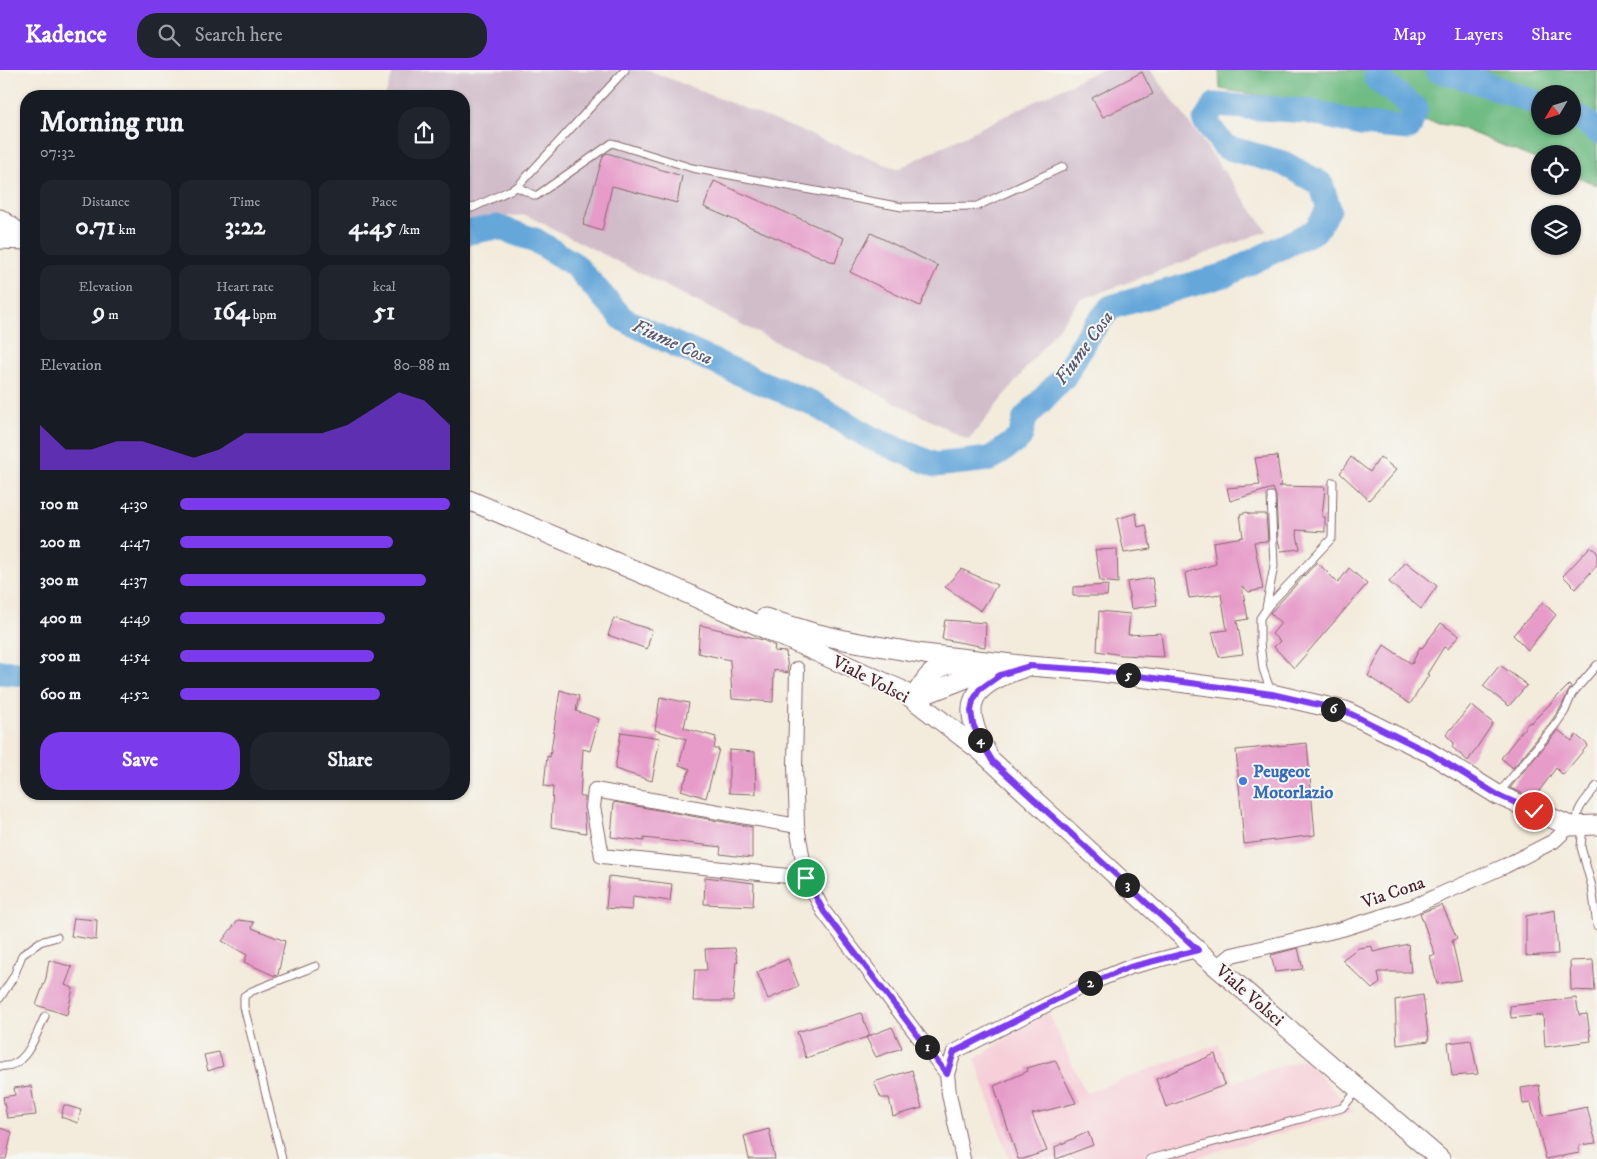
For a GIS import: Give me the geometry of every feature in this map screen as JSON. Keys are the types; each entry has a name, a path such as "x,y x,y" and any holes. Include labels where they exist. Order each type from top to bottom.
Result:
{"street":[{"path":"0,219 20,234"},
{"path":"0,240 20,239"},
{"name":"Viale Volsci","path":"470,501 712,605 901,690 982,752 1198,950 1440,1159"},
{"path":"712,605 849,641 924,654 1029,666 1094,670 1272,694 1345,711 1430,753 1498,795 1582,826"},
{"path":"913,699 926,677 939,668 954,663 982,660"},
{"path":"913,699 977,674 1029,666"},
{"path":"993,762 973,724 971,711 973,701 979,690 990,681 1000,675 1029,666"},
{"path":"797,669 795,766 797,826 806,878 824,912 947,1074"},
{"path":"797,826 595,790 593,807 602,856 806,878"},
{"name":"Via Cona","path":"1218,967 1232,955 1342,929 1412,907 1505,866 1582,826"},
{"path":"963,1159 949,1094 947,1074 954,1052 1083,986 1130,967 1198,950"}],"lane":[{"path":"470,208 517,187 625,70"},
{"path":"517,187 536,196 612,143 692,168 902,208 977,206 1063,167"},
{"path":"1272,694 1262,669 1260,618 1265,610 1332,538 1333,482"},
{"path":"1265,610 1274,566 1272,496"},
{"path":"1498,795 1556,724 1565,711 1572,694 1597,665"},
{"path":"1597,786 1583,802 1576,814 1582,826 1581,847 1592,887 1597,926"},
{"path":"0,998 14,976 22,955 40,942 57,937"},
{"path":"282,1159 244,1007 244,996 252,991 316,966"},
{"path":"0,1066 5,1067 17,1063 27,1053 45,1016"},
{"path":"1150,1159 1342,1108 1359,1089"}],"shaded area":[{"path":"394,70 648,70 897,169 1099,70 1151,70 1267,231 1080,300 969,440 526,215 470,219 470,90 387,90"},
{"path":"1048,1012 1086,1093 1218,1044 1234,1082 1304,1059 1354,1112 1191,1159 1009,1159 975,1059"}],"green space":[{"path":"1219,70 1597,70 1597,185 1581,178 1581,145 1531,145 1531,157 1458,127 1220,89"}],"building":[{"path":"1142,72 1153,94 1103,117 1092,98"},
{"path":"607,153 682,176 677,203 612,186 602,231 583,225 603,156"},
{"path":"714,181 844,238 835,263 704,207"},
{"path":"871,233 938,266 920,306 850,272"},
{"path":"1277,456 1281,485 1278,486 1325,487 1322,517 1325,517 1325,532 1296,530 1300,549 1281,551 1278,540 1276,496 1273,488 1230,501 1227,488 1260,485 1255,458"},
{"path":"1351,457 1370,472 1380,457 1396,470 1369,500 1340,473"},
{"path":"1248,512 1249,514 1266,514 1268,541 1254,542 1263,589 1249,592 1242,586 1248,619 1237,621 1243,654 1219,657 1212,632 1227,630 1221,594 1189,598 1185,573 1216,564 1213,542 1243,537 1240,514"},
{"path":"1136,513 1138,527 1146,525 1151,549 1124,553 1117,519"},
{"path":"1590,547 1597,552 1597,565 1576,589 1563,576"},
{"path":"1117,549 1118,583 1100,581 1095,550"},
{"path":"1317,562 1338,583 1349,568 1367,584 1294,668 1274,647 1280,641 1272,634 1281,623 1270,613"},
{"path":"1406,562 1437,586 1421,609 1389,582"},
{"path":"961,569 997,585 981,611 945,587"},
{"path":"1152,578 1157,605 1131,609 1127,582"},
{"path":"1108,585 1107,596 1073,596 1073,587"},
{"path":"1543,602 1556,615 1528,650 1513,635"},
{"path":"1099,611 1130,614 1128,635 1161,633 1164,657 1122,655 1097,651"},
{"path":"614,618 652,630 647,649 608,635"},
{"path":"945,620 986,623 985,647 942,639"},
{"path":"1441,623 1459,636 1448,649 1444,647 1410,704 1368,676 1384,645 1412,664 1420,647 1422,648"},
{"path":"700,625 763,640 775,646 774,651 786,652 788,673 774,670 773,702 732,699 730,660 698,653"},
{"path":"1500,665 1527,685 1509,706 1483,686"},
{"path":"1569,685 1571,687 1561,707 1513,768 1501,758 1529,722 1531,723"},
{"path":"560,690 579,696 576,711 599,719 590,751 583,749 580,797 585,797 586,833 551,827 553,787 544,786 547,756 550,757"},
{"path":"660,697 689,703 684,728 716,737 714,749 719,749 706,798 681,790 690,769 679,765 686,739 655,730"},
{"path":"1471,705 1493,723 1468,761 1452,747 1454,743 1446,735"},
{"path":"1558,730 1572,741 1576,735 1588,745 1563,775 1556,768 1534,798 1510,788"},
{"path":"621,732 660,738 652,781 615,769"},
{"path":"1307,743 1315,835 1244,844 1236,750"},
{"path":"729,750 755,752 756,794 729,793"},
{"path":"614,802 752,827 752,858 720,854 721,847 644,838 644,841 611,837"},
{"path":"609,876 672,884 670,901 633,896 632,910 606,908"},
{"path":"705,877 754,883 753,906 704,904"},
{"path":"1442,905 1457,938 1452,941 1461,980 1437,984 1430,956 1435,955 1420,913"},
{"path":"1555,910 1558,954 1526,956 1526,916"},
{"path":"74,918 97,920 96,940 71,936"},
{"path":"238,920 254,922 252,928 285,941 278,975 275,976 244,962 247,955 222,941"},
{"path":"1408,944 1411,972 1378,972 1380,983 1372,989 1342,960 1358,948 1372,946 1373,952"},
{"path":"735,948 738,962 736,962 733,1001 693,1001 695,970 707,970 705,949"},
{"path":"1298,948 1303,969 1275,972 1271,955"},
{"path":"788,959 799,986 768,999 757,972"},
{"path":"49,960 72,967 65,985 73,988 67,1015 36,1005 46,978"},
{"path":"1593,960 1595,991 1571,990 1570,961"},
{"path":"1423,995 1429,1041 1397,1045 1395,1000"},
{"path":"1576,998 1579,1015 1587,1014 1591,1041 1545,1047 1543,1015 1511,1018 1510,1006"},
{"path":"861,1013 870,1036 806,1058 797,1032"},
{"path":"892,1027 902,1048 876,1057 866,1037"},
{"path":"1471,1040 1478,1074 1452,1076 1448,1043"},
{"path":"219,1052 223,1066 208,1071 204,1055"},
{"path":"1215,1054 1225,1085 1166,1107 1156,1079"},
{"path":"1055,1060 1076,1103 1032,1114 1047,1151 1018,1159 994,1086 1028,1071 1027,1068"},
{"path":"912,1070 922,1108 893,1116 889,1098 881,1098 874,1082"},
{"path":"1539,1085 1543,1116 1587,1107 1596,1143 1579,1145 1579,1153 1546,1159 1531,1103 1523,1104 1521,1088"},
{"path":"31,1086 36,1115 7,1118 3,1097 15,1095 14,1088"},
{"path":"64,1105 81,1110 78,1123 61,1117"},
{"path":"0,1128 12,1132 6,1159 0,1159"},
{"path":"769,1129 775,1159 749,1159 744,1136"},
{"path":"1088,1132 1093,1145 1056,1159 1055,1147"}],"waterway":[{"name":"Fiume Cosa","path":"470,232 497,227 535,240 575,265 623,319 755,380 810,402 871,438 935,465 990,459 1020,438 1025,418 1065,376 1087,336 1111,307 1225,275 1315,231 1329,209 1321,184 1283,163 1225,147 1205,121 1215,105 1307,111 1361,124 1409,128 1416,109 1376,78 1379,70"},
{"path":"1438,70 1531,101"},
{"path":"1581,119 1597,131"},
{"path":"0,672 20,674"}],"place":[{"name":"Peugeot Motorlazio","path":"1243,781"}],"route":[{"path":"806,878 824,912 947,1074 954,1052 1083,986 1130,967 1198,950 993,762 973,724 971,711 973,701 979,690 1000,675 1029,666 1094,670 1272,694 1345,711 1430,753 1498,795 1534,811"}]}
